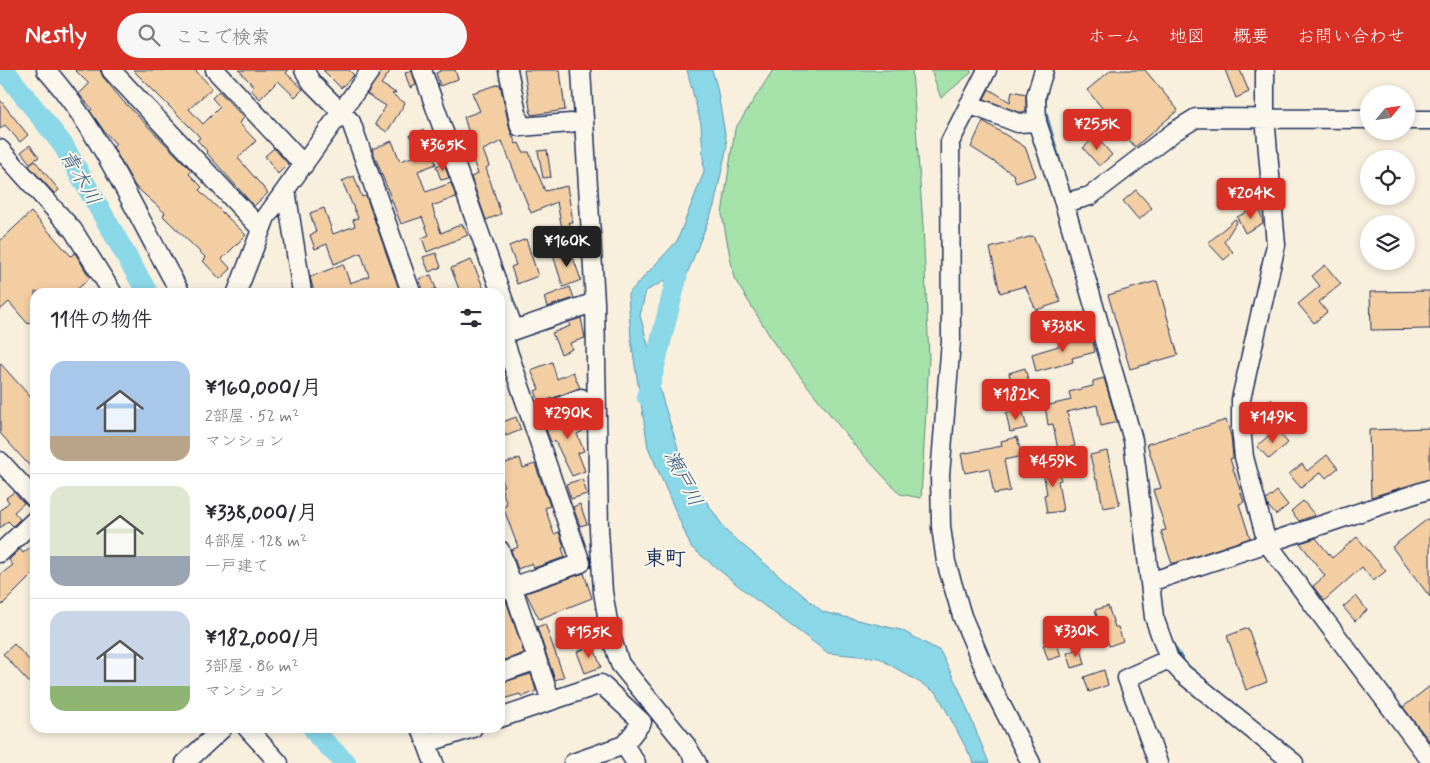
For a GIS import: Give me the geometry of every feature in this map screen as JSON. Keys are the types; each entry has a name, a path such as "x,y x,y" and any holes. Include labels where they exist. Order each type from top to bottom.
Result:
{"street":[{"path":"46,70 66,92 95,139 178,288"},
{"path":"111,70 261,229"},
{"path":"216,70 304,165"},
{"path":"304,70 312,83 351,122 410,288"},
{"path":"239,288 266,218 371,70"},
{"path":"422,70 491,288"},
{"path":"508,70 520,127 571,123"},
{"path":"581,70 595,302 599,530 603,592 610,633 619,659 634,684 665,718 696,763"},
{"path":"987,70 950,142 952,341 940,475 941,527 946,562 962,616 993,689 1031,763"},
{"path":"1044,70 1036,96 1037,122 1064,203 1133,440 1154,617 1169,659 1183,674 1294,763"},
{"path":"1265,70 1265,117 1276,245 1241,399 1244,457 1267,543 1430,760"},
{"path":"970,104 1018,123 1037,122"},
{"path":"1064,203 1090,196 1175,131 1196,118 1360,119"},
{"path":"1415,120 1430,120"},
{"path":"0,149 73,230 109,288"},
{"path":"286,190 301,288"},
{"path":"551,701 537,660 506,589 581,563 531,418 505,333 595,302"},
{"path":"531,418 581,398"},
{"path":"0,461 30,494"},
{"path":"1150,582 1430,489"},
{"path":"0,553 30,525"},
{"path":"605,688 619,659"},
{"path":"1158,763 1127,678 1169,659"},
{"path":"505,671 537,660"},
{"path":"505,716 602,684 642,722 624,745 579,762"},
{"path":"185,763 218,733"},
{"path":"252,733 279,763"},
{"path":"434,763 424,735 438,733"},
{"path":"624,745 636,763"}],"green space":[{"path":"773,70 912,70 923,225 929,358 921,498 900,494 855,446 776,346 734,278 722,214 735,129"},
{"path":"931,70 971,70 971,73 941,98"}],"water":[{"path":"687,70 712,70 717,87 727,146 714,206 670,317 671,277 646,291 640,315 663,401 685,470 727,532 823,612 901,630 940,651 959,689 989,763 974,763 937,693 879,658 828,653 751,596 691,547 648,447 631,340 628,294 677,241 704,172 701,124"}],"building":[{"path":"75,70 100,70 103,77 122,100 192,171 189,174 202,187 199,190 246,235 222,259 231,269 220,279 203,261 206,258 163,216 165,213 135,186 113,147 116,144 104,131 90,111 92,109 79,94 89,84"},
{"path":"133,70 195,70 212,88 189,109 203,124 220,107 212,98 219,91 244,118 239,123 256,141 238,158 268,193 254,206 206,152 197,140 200,138 197,134"},
{"path":"239,70 289,70 286,73 303,89 295,97 278,81 260,99 251,90 254,87"},
{"path":"323,70 349,70 354,75 341,88"},
{"path":"381,70 391,70 381,84 396,93 392,94 405,103 387,132 375,124 386,106 367,94"},
{"path":"442,70 455,70 458,79 440,86 436,73"},
{"path":"524,70 560,70 565,110 531,115"},
{"path":"1111,70 1145,70 1178,110 1135,147 1087,90"},
{"path":"1225,70 1240,70 1249,92 1236,98"},
{"path":"412,71 416,85 410,88 405,73"},
{"path":"500,84 510,130 516,144 519,143 523,152 529,152 545,191 567,186 573,222 569,222 576,242 561,247 555,231 562,229 557,202 531,213 502,141 483,150 489,166 486,168 501,214 486,220 471,177 478,174 470,152 463,154 458,141 470,137 464,117 480,111 472,93"},
{"path":"989,89 1010,102 1012,91 1026,94 1026,112 1018,112 984,99"},
{"path":"0,100 28,135 20,142 5,125 0,129"},
{"path":"983,121 1025,147 1036,176 1016,183 1013,174 971,147"},
{"path":"423,130 436,164 418,171 426,192 451,183 456,197 432,206 441,233 462,224 468,235 427,252 422,238 429,235 422,217 401,224 372,149 392,141 400,161 418,155 410,135"},
{"path":"1096,136 1112,155 1099,166 1083,148"},
{"path":"30,145 39,157 30,163 21,152"},
{"path":"274,148 288,164 278,174 265,156"},
{"path":"547,150 551,177 543,178 538,151"},
{"path":"35,161 59,190 55,194 29,166"},
{"path":"444,163 449,178 441,180 436,166"},
{"path":"354,176 362,197 366,196 399,288 313,288 310,277 343,264 350,283 369,276 361,253 334,264 327,244 315,249 310,235 316,232 310,213 324,208 333,234 355,226 353,220 358,218 342,181"},
{"path":"1136,190 1152,208 1139,220 1123,201"},
{"path":"1259,206 1263,223 1245,233 1237,217"},
{"path":"31,212 71,256 75,253 90,278 79,288 30,288 30,322 28,324 9,302 0,310 0,241"},
{"path":"1235,219 1237,221 1224,242 1233,252 1224,260 1208,243"},
{"path":"1033,236 1061,302 1036,310 1025,286 1000,293 990,248"},
{"path":"526,239 538,276 517,284 511,267 516,265 509,246"},
{"path":"570,249 581,280 563,287 553,255"},
{"path":"436,253 441,267 429,272 423,257"},
{"path":"471,260 483,288 458,288 451,268"},
{"path":"1325,265 1341,284 1319,302 1327,312 1314,323 1298,304 1320,286 1312,276"},
{"path":"431,275 436,288 422,288 419,279"},
{"path":"1157,281 1178,355 1130,369 1108,295"},
{"path":"570,287 574,298 547,307 544,297"},
{"path":"1430,291 1430,329 1371,330 1370,292"},
{"path":"581,318 585,338 570,343 572,349 561,354 552,333 570,326 568,322"},
{"path":"1091,334 1095,352 1072,358 1073,362 1036,372 1032,354"},
{"path":"552,362 557,379 573,372 580,388 540,403 535,391 539,389 531,370"},
{"path":"0,363 30,396 30,466 0,433"},
{"path":"1025,368 1030,387 1013,391 1009,373"},
{"path":"1104,378 1117,422 1101,426 1097,405 1067,412 1075,446 1058,450 1053,424 1048,425 1045,406 1071,400 1069,392 1093,386 1093,381"},
{"path":"1271,399 1282,413 1270,423 1259,409"},
{"path":"1022,409 1027,428 1010,432 1006,413"},
{"path":"580,410 584,421 580,422 583,431 577,434 584,451 578,453 585,471 572,476 555,441 551,442 544,424"},
{"path":"516,417 521,430 506,436 505,421"},
{"path":"1226,420 1231,436 1233,458 1230,459 1244,502 1239,504 1250,538 1172,564 1161,531 1166,530 1153,490 1161,488 1147,444"},
{"path":"1430,428 1430,479 1371,497 1369,430"},
{"path":"1276,429 1288,443 1269,459 1257,446"},
{"path":"1017,437 1022,456 1004,460 1010,491 994,494 989,468 965,473 961,454 1002,446 1001,441"},
{"path":"1107,451 1120,505 1103,508 1098,480 1096,480 1090,455"},
{"path":"1327,455 1338,468 1326,478 1321,472 1301,488 1289,474 1302,464 1307,471"},
{"path":"520,458 523,468 535,464 550,506 545,508 554,534 559,532 565,557 534,568 532,563 518,569 511,550 518,547 505,512 505,506 507,505 505,499 505,463"},
{"path":"1058,462 1061,480 1058,481 1063,511 1047,513 1044,495 1047,494 1042,465"},
{"path":"582,479 587,494 571,499 566,484"},
{"path":"1277,491 1288,505 1276,515 1268,506 1266,500"},
{"path":"14,492 24,503 14,512 20,519 13,526 8,521 0,528 0,511 9,502 6,498"},
{"path":"1303,501 1315,515 1299,521 1291,511"},
{"path":"580,504 587,524 580,526 573,507"},
{"path":"1430,517 1430,597 1392,547"},
{"path":"1357,537 1386,571 1373,581 1362,567 1324,601 1313,586 1325,576 1300,543 1316,538 1332,558"},
{"path":"30,547 30,577 0,607 0,575 13,565 9,560 20,549 23,553"},
{"path":"584,573 592,598 539,619 526,593"},
{"path":"1356,596 1367,610 1355,621 1343,607"},
{"path":"505,600 524,653 505,660"},
{"path":"1108,606 1115,627 1118,627 1123,641 1109,646 1105,634 1077,643 1072,628 1098,620 1095,610"},
{"path":"545,624 564,677 555,680 537,627"},
{"path":"1248,628 1267,682 1246,690 1227,636"},
{"path":"1056,641 1061,656 1048,660 1043,645"},
{"path":"14,644 30,661 30,684 3,654"},
{"path":"593,645 601,667 585,673 577,652"},
{"path":"1081,648 1085,664 1072,668 1067,653"},
{"path":"1104,670 1108,685 1089,692 1084,677"},
{"path":"531,674 536,691 522,697 520,694 505,698 505,682"},
{"path":"1430,686 1430,742 1403,707"}],"waterway":[{"name":"青木川","path":"4,70 63,145 145,288"},
{"path":"1049,82 1053,70"},
{"path":"1046,91 1044,108 1061,167"},
{"name":"瀬戸川","path":"647,396 677,276"},
{"path":"1171,642 1185,664 1198,675"},
{"name":"青木川","path":"316,733 346,763"}],"district":[{"name":"東町","path":"665,558"}]}
